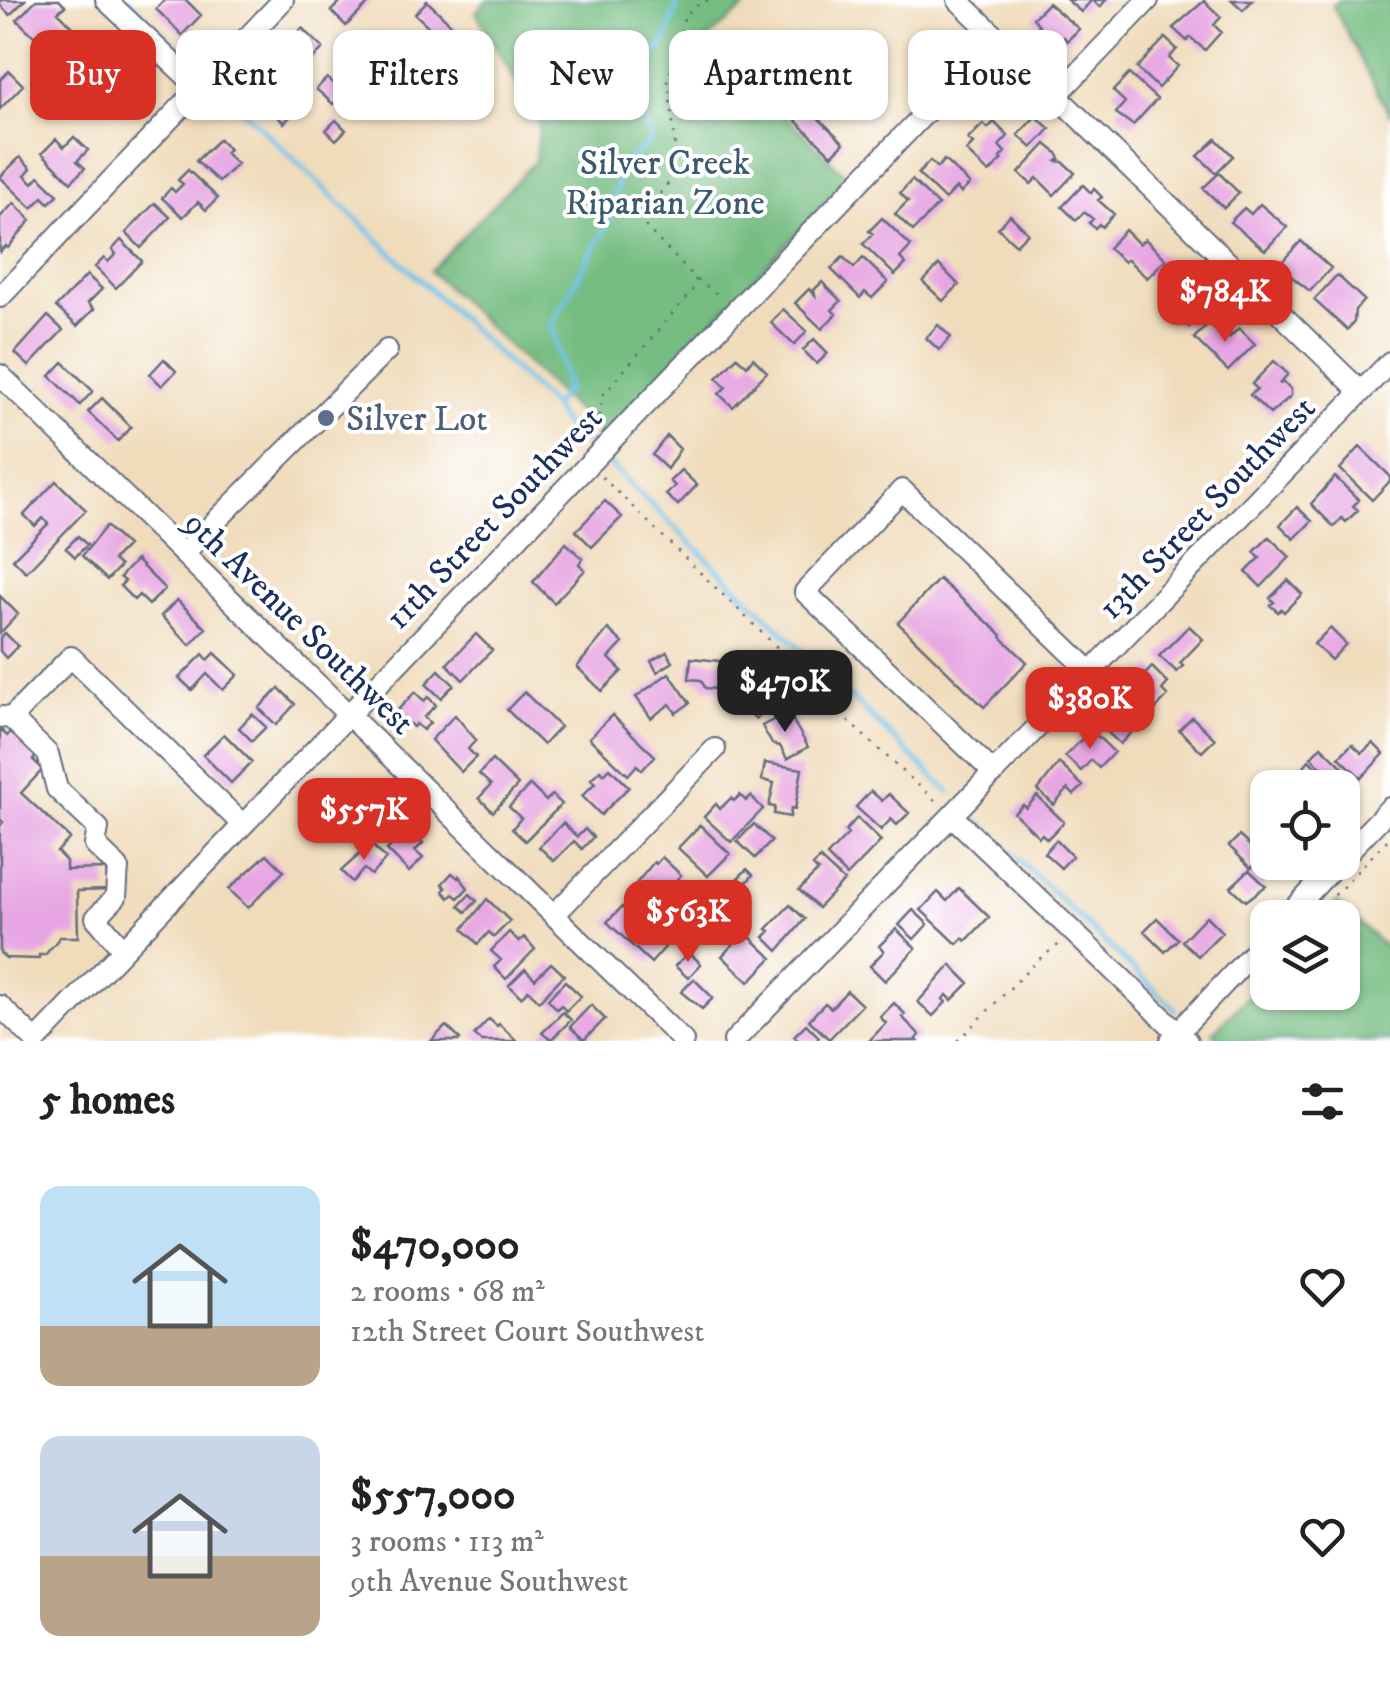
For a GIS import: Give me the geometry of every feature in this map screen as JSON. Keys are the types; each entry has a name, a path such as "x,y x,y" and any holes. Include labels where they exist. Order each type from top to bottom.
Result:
{"street":[{"path":"106,0 176,66"},
{"path":"254,30 283,0"},
{"path":"958,0 989,30"},
{"path":"1067,85 1148,0"},
{"path":"1067,107 1360,392"},
{"path":"0,297 176,112"},
{"name":"11th Street Southwest","path":"36,1041 918,120"},
{"path":"184,554 387,350"},
{"name":"13th Street Southwest","path":"734,1041 948,813 994,773 1390,362"},
{"name":"9th Avenue Southwest","path":"0,375 683,1041"},
{"path":"994,773 805,592 902,490 1092,672"},
{"path":"123,949 96,918 116,898 118,867 95,845 98,828 55,785 51,757 6,717 71,656 242,824"},
{"path":"554,915 715,749"},
{"path":"1360,839 1390,808"},
{"path":"948,813 1178,1038 1250,958"},
{"path":"1303,900 1321,880"},
{"path":"0,1006 36,1041"}],"path":[{"path":"708,0 692,8 684,19 668,82 676,140 670,181 643,215 642,224 696,279 736,310"},
{"path":"598,440 600,400 692,292 696,279"},
{"path":"594,469 832,701 841,716 948,813"},
{"path":"1330,900 1390,836"},
{"path":"958,1041 1038,960 1076,937"}],"green space":[{"name":"Silver Creek Riparian Zone","path":"487,0 754,0 718,30 669,30 669,120 789,120 849,179 603,436 430,271 535,161 538,120 649,120 649,30 514,30 514,78 494,43 494,30 486,30 476,12"},
{"path":"1339,0 1390,0 1390,116 1333,6"},
{"path":"1360,924 1390,952 1390,1041 1222,1041 1213,1033 1250,994 1250,1010 1360,1010"}],"building":[{"path":"0,0 25,0 10,15"},
{"path":"36,0 59,0 65,6 58,12 74,28 30,32 17,20"},
{"path":"165,0 186,0 201,15 187,30 177,30 156,9"},
{"path":"342,0 372,0 346,26 331,11"},
{"path":"1067,0 1092,0 1081,12"},
{"path":"1232,0 1253,0 1243,10"},
{"path":"427,1 457,30 432,30 415,14"},
{"path":"1204,1 1221,17 1214,25 1221,32 1205,50 1173,28"},
{"path":"1048,3 1079,29 1067,41 1067,30 1037,30 1039,25 1033,18"},
{"path":"313,38 323,48 313,59"},
{"path":"1165,38 1177,49 1169,58 1178,66 1158,88 1137,68"},
{"path":"9,71 23,85 0,109 0,80"},
{"path":"1129,74 1157,99 1133,125 1116,113 1125,102 1113,91"},
{"path":"327,78 333,84 333,104 316,89"},
{"path":"336,120 346,130 336,140 326,130"},
{"path":"820,120 844,143 832,155 796,121"},
{"path":"1032,120 1040,120 1050,129 1032,148 1018,135"},
{"path":"994,122 1008,136 999,146 1005,152 1002,160 989,173 966,151 973,144 968,139 983,124 988,128"},
{"path":"74,137 88,150 77,161 85,168 71,182 42,153 56,139 64,147"},
{"path":"219,139 229,149 225,153 237,164 219,182 196,161"},
{"path":"1216,139 1233,156 1216,173 1198,156"},
{"path":"1046,144 1057,153 1057,161 1075,173 1054,195 1037,178 1031,184 1019,173"},
{"path":"20,157 31,168 25,175 33,183 39,176 58,195 49,203 43,197 32,208 0,177"},
{"path":"944,160 970,184 961,193 956,188 945,200 918,174 930,161 937,168"},
{"path":"188,170 218,198 206,210 198,202 183,217 162,198 171,188 175,192 183,184 178,180"},
{"path":"1219,173 1239,193 1224,208 1203,188"},
{"path":"912,180 938,205 913,231 895,214 908,201 900,193"},
{"path":"1083,185 1091,193 1094,189 1102,197 1098,200 1114,214 1102,227 1099,224 1095,228 1089,223 1093,219 1084,212 1076,220 1062,207"},
{"path":"14,203 31,220 0,252 0,217"},
{"path":"155,203 170,217 141,248 126,233"},
{"path":"1260,204 1287,227 1265,250 1230,222 1244,208 1251,214"},
{"path":"1010,215 1028,233 1016,245 998,228"},
{"path":"882,218 911,246 900,258 906,264 895,275 863,244"},
{"path":"1125,230 1139,244 1145,239 1166,259 1147,278 1108,248"},
{"path":"121,240 142,261 116,288 95,267 116,254 112,250"},
{"path":"1301,241 1331,268 1310,291 1278,266"},
{"path":"843,257 854,268 863,258 888,282 872,298 865,292 860,298 831,269"},
{"path":"939,265 959,285 943,301 923,282"},
{"path":"1186,274 1200,287 1195,293 1209,307 1189,327 1183,322 1179,326 1160,300"},
{"path":"87,275 102,289 88,303 94,309 77,326 56,307"},
{"path":"1337,275 1364,300 1347,330 1314,300"},
{"path":"822,282 841,301 832,310 836,314 822,329 795,303 809,289 815,295 814,290"},
{"path":"783,309 807,331 794,345 771,323"},
{"path":"48,316 63,330 29,366 15,353"},
{"path":"1209,323 1230,337 1239,328 1255,344 1228,371 1194,338"},
{"path":"938,325 951,337 939,350 926,338"},
{"path":"814,339 828,353 817,364 803,350"},
{"path":"737,357 747,366 753,358 767,372 733,407 719,394 726,387 717,378"},
{"path":"164,359 176,371 162,386 150,374"},
{"path":"1274,361 1288,374 1279,384 1284,382 1291,389 1291,396 1270,414 1250,395 1257,389 1252,384"},
{"path":"63,362 93,391 80,405 50,376"},
{"path":"102,398 131,427 118,441 88,412"},
{"path":"667,436 680,449 667,469 652,455"},
{"path":"1360,447 1390,476 1372,500 1340,469"},
{"path":"681,470 697,485 678,505 666,495 675,486 670,481"},
{"path":"1335,477 1359,500 1353,506 1358,510 1334,527 1311,504"},
{"path":"56,481 86,510 26,572 13,559 48,524 43,518 35,526 24,515"},
{"path":"605,501 622,517 592,547 576,531"},
{"path":"1297,507 1312,521 1294,539 1280,525"},
{"path":"106,526 127,546 113,560 120,566 107,580 82,556"},
{"path":"78,536 87,545 75,557 66,548"},
{"path":"1269,537 1290,557 1261,587 1246,572 1260,558 1254,552"},
{"path":"566,543 583,559 579,564 585,570 554,603 533,582"},
{"path":"136,560 165,589 149,605 139,595 134,600 120,586 125,581 120,577"},
{"path":"939,579 1027,662 984,707 898,623"},
{"path":"1288,580 1302,594 1284,612 1278,612 1270,605 1274,602 1270,598"},
{"path":"0,596 18,614 0,633"},
{"path":"177,600 206,628 190,645 161,616"},
{"path":"1189,626 1203,639 1180,663 1183,666 1177,672 1159,656"},
{"path":"1330,628 1346,644 1331,660 1314,644"},
{"path":"608,629 623,643 609,658 622,671 602,691 577,667"},
{"path":"5,633 18,646 6,658 0,651 0,638"},
{"path":"476,634 492,650 463,680 447,664"},
{"path":"667,652 673,662 657,672 651,661"},
{"path":"215,653 238,675 223,690 207,674 192,690 179,678 203,654 208,660"},
{"path":"691,658 730,662 727,690 705,688 701,680 689,679"},
{"path":"753,664 782,692 756,719 744,707 752,699 735,683"},
{"path":"1152,667 1168,683 1162,690 1168,696 1150,715 1127,694"},
{"path":"439,670 454,685 441,698 426,684"},
{"path":"669,673 690,703 676,713 670,704 651,718 636,697"},
{"path":"279,688 295,704 276,725 259,708"},
{"path":"415,692 436,705 424,717 430,723 423,730 416,724 413,727 396,712"},
{"path":"524,692 560,727 543,745 507,710"},
{"path":"1118,700 1141,723 1120,744 1100,725"},
{"path":"788,712 808,747 787,759 762,726"},
{"path":"252,714 266,727 252,741 239,728"},
{"path":"455,715 476,740 468,749 476,757 461,772 431,740"},
{"path":"612,715 655,756 642,770 637,765 628,775 589,738"},
{"path":"1192,717 1215,739 1202,752 1179,730"},
{"path":"0,729 7,736 12,730 38,754 33,760 43,769 21,793 70,838 57,852 66,861 66,870 106,869 107,890 77,891 78,937 60,937 39,959 6,958 0,953"},
{"path":"1091,730 1114,752 1099,768 1091,760 1081,771 1065,756"},
{"path":"224,734 252,762 231,783 203,755"},
{"path":"1373,743 1384,754 1361,778 1360,770 1353,770 1339,757 1352,744 1362,753"},
{"path":"1321,746 1344,768 1324,770 1311,757"},
{"path":"492,760 518,785 493,812 479,798 491,785 479,774"},
{"path":"1309,760 1318,769 1308,770 1304,766"},
{"path":"765,763 802,769 790,817 774,814 775,807 769,806 774,783 762,780"},
{"path":"1059,763 1083,786 1074,795 1068,789 1054,805 1038,790"},
{"path":"610,768 629,787 601,815 582,796 595,783 591,779 600,770 604,774"},
{"path":"530,785 546,801 552,795 562,804 525,841 512,829 521,818 509,807"},
{"path":"871,791 882,801 889,794 909,813 897,825 891,819 881,830 856,807"},
{"path":"740,795 746,801 751,796 763,809 731,842 704,817 716,804 720,809"},
{"path":"1037,796 1064,822 1047,839 1042,834 1039,837 1014,813 1023,805 1026,808"},
{"path":"857,818 881,841 847,876 827,856"},
{"path":"563,823 577,837 585,829 593,837 582,849 574,841 554,861 539,847"},
{"path":"754,824 772,841 755,858 737,841"},
{"path":"700,825 730,854 708,876 678,848"},
{"path":"408,829 423,843 415,851 423,858 409,872 387,850"},
{"path":"1239,836 1250,846 1250,867 1229,846"},
{"path":"1056,840 1072,856 1061,868 1044,853"},
{"path":"371,844 386,859 371,875 364,869 352,882 341,871"},
{"path":"267,854 284,871 248,908 229,889"},
{"path":"662,857 681,875 654,903 635,885"},
{"path":"820,859 844,881 818,908 799,890 818,871 813,866"},
{"path":"747,869 753,875 745,884 738,878"},
{"path":"1249,870 1250,880 1260,880 1266,886 1246,901 1231,887"},
{"path":"452,873 468,888 458,898 453,894 449,898 443,891 446,888 442,884"},
{"path":"959,888 989,917 966,941 963,938 957,944 921,910 938,892 947,901"},
{"path":"695,889 710,903 695,918 680,904"},
{"path":"470,894 477,901 466,912 459,906"},
{"path":"487,899 510,921 494,937 489,932 478,944 463,929"},
{"path":"790,905 805,919 778,951 764,937"},
{"path":"622,907 667,945 651,963 607,922"},
{"path":"913,910 928,924 914,939 899,925"},
{"path":"1206,916 1222,932 1198,956 1182,941"},
{"path":"1157,918 1178,939 1165,952 1144,931"},
{"path":"896,929 916,948 885,981 870,966 884,951 879,946"},
{"path":"509,932 519,942 524,937 535,949 506,979 494,967 501,960 491,951"},
{"path":"745,932 772,958 749,982 722,956"},
{"path":"689,952 701,964 688,978 675,966"},
{"path":"551,963 564,975 539,1001 528,990 521,997 509,985 525,969 535,979"},
{"path":"951,965 969,983 952,1000 947,995 943,999 946,1002 933,1016 918,1002"},
{"path":"694,979 713,998 702,1009 681,992"},
{"path":"565,981 581,996 566,1011 561,1005 557,1009 548,999"},
{"path":"847,991 862,1005 829,1039 809,1020 825,1003 831,1008"},
{"path":"894,1003 920,1035 918,1041 869,1041 886,1023 880,1017"},
{"path":"591,1005 605,1019 584,1040 570,1027"},
{"path":"563,1012 571,1020 551,1040 542,1033"},
{"path":"489,1019 517,1041 481,1041 474,1035"},
{"path":"806,1024 819,1037 816,1041 799,1041 794,1036"},
{"path":"446,1026 460,1039 431,1041"}],"waterway":[{"path":"128,0 176,46"},
{"path":"589,445 561,421 553,407 567,388 552,324 610,219 621,166 652,141 630,81 665,42 679,0"},
{"path":"253,120 553,407"},
{"path":"606,461 949,792"},
{"path":"980,823 1175,1009"}],"place":[{"name":"Silver Lot","path":"326,418"}]}
